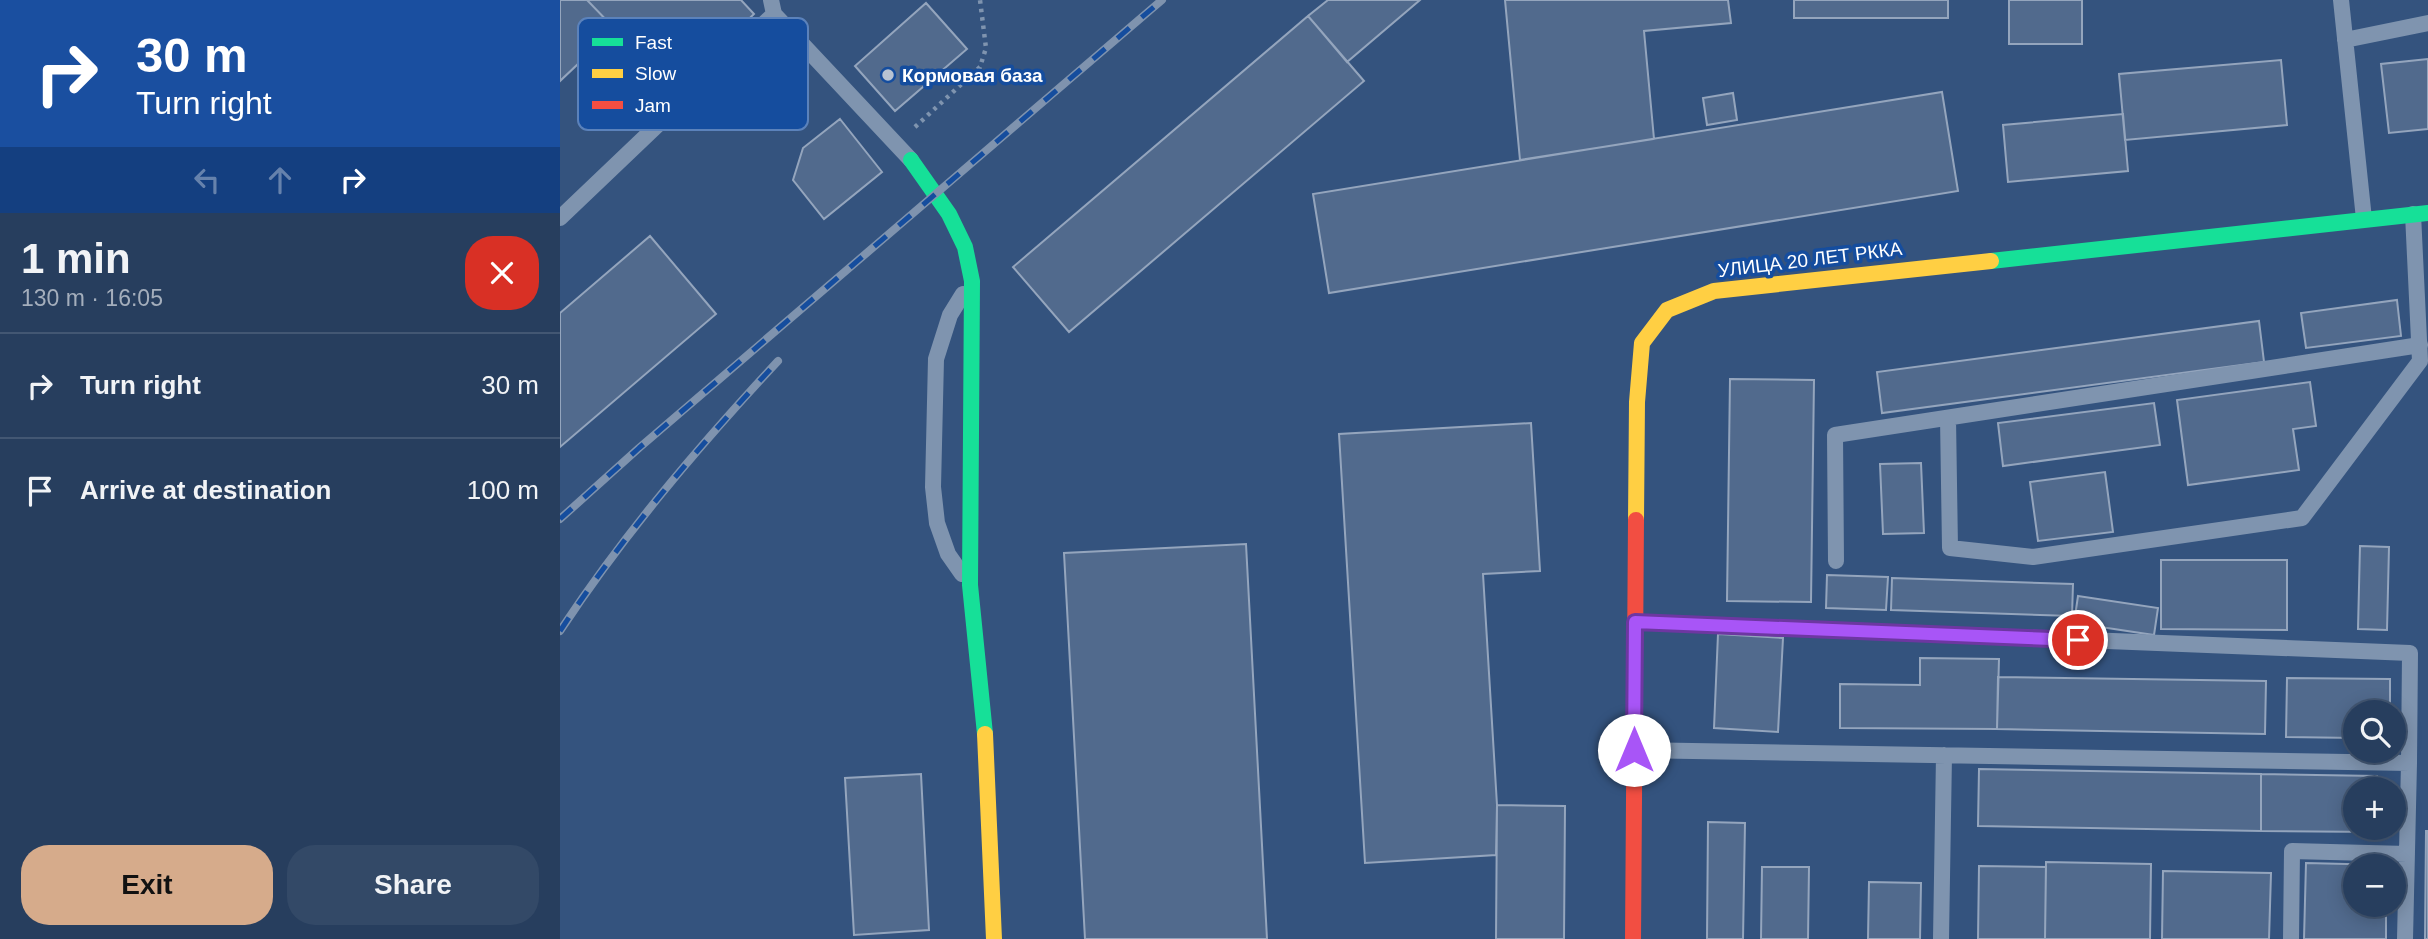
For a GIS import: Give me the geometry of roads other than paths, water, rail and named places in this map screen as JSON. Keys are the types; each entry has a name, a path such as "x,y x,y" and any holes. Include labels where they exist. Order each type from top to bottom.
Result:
{"main road":[{"path":"911,160 949,214 965,247 972,281 970,585 986,749 994,939"},
{"name":"УЛИЦА 20 ЛЕТ РККА","path":"1633,939 1637,402 1642,343 1667,310 1714,290 2420,213"}],"lane":[{"path":"2341,0 2364,219"},
{"path":"2344,40 2428,23"},
{"path":"808,46 911,160"},
{"path":"560,218 649,130"},
{"path":"1948,418 1950,548 2033,557 2302,518 2420,361 2420,213"},
{"path":"970,585 948,554 937,523 933,487 936,359 950,315 972,281"},
{"path":"1836,561 1835,435 2420,345"},
{"path":"1635,622 2410,653 2405,939"},
{"path":"1634,750 2409,763"},
{"path":"1941,939 1944,755"},
{"path":"2291,939 2292,851 2407,854"}],"railway":[{"path":"560,519 639,448 1162,0"},
{"path":"560,631 663,491 778,361"}],"place":[{"name":"Кормовая база","path":"888,75"}]}
